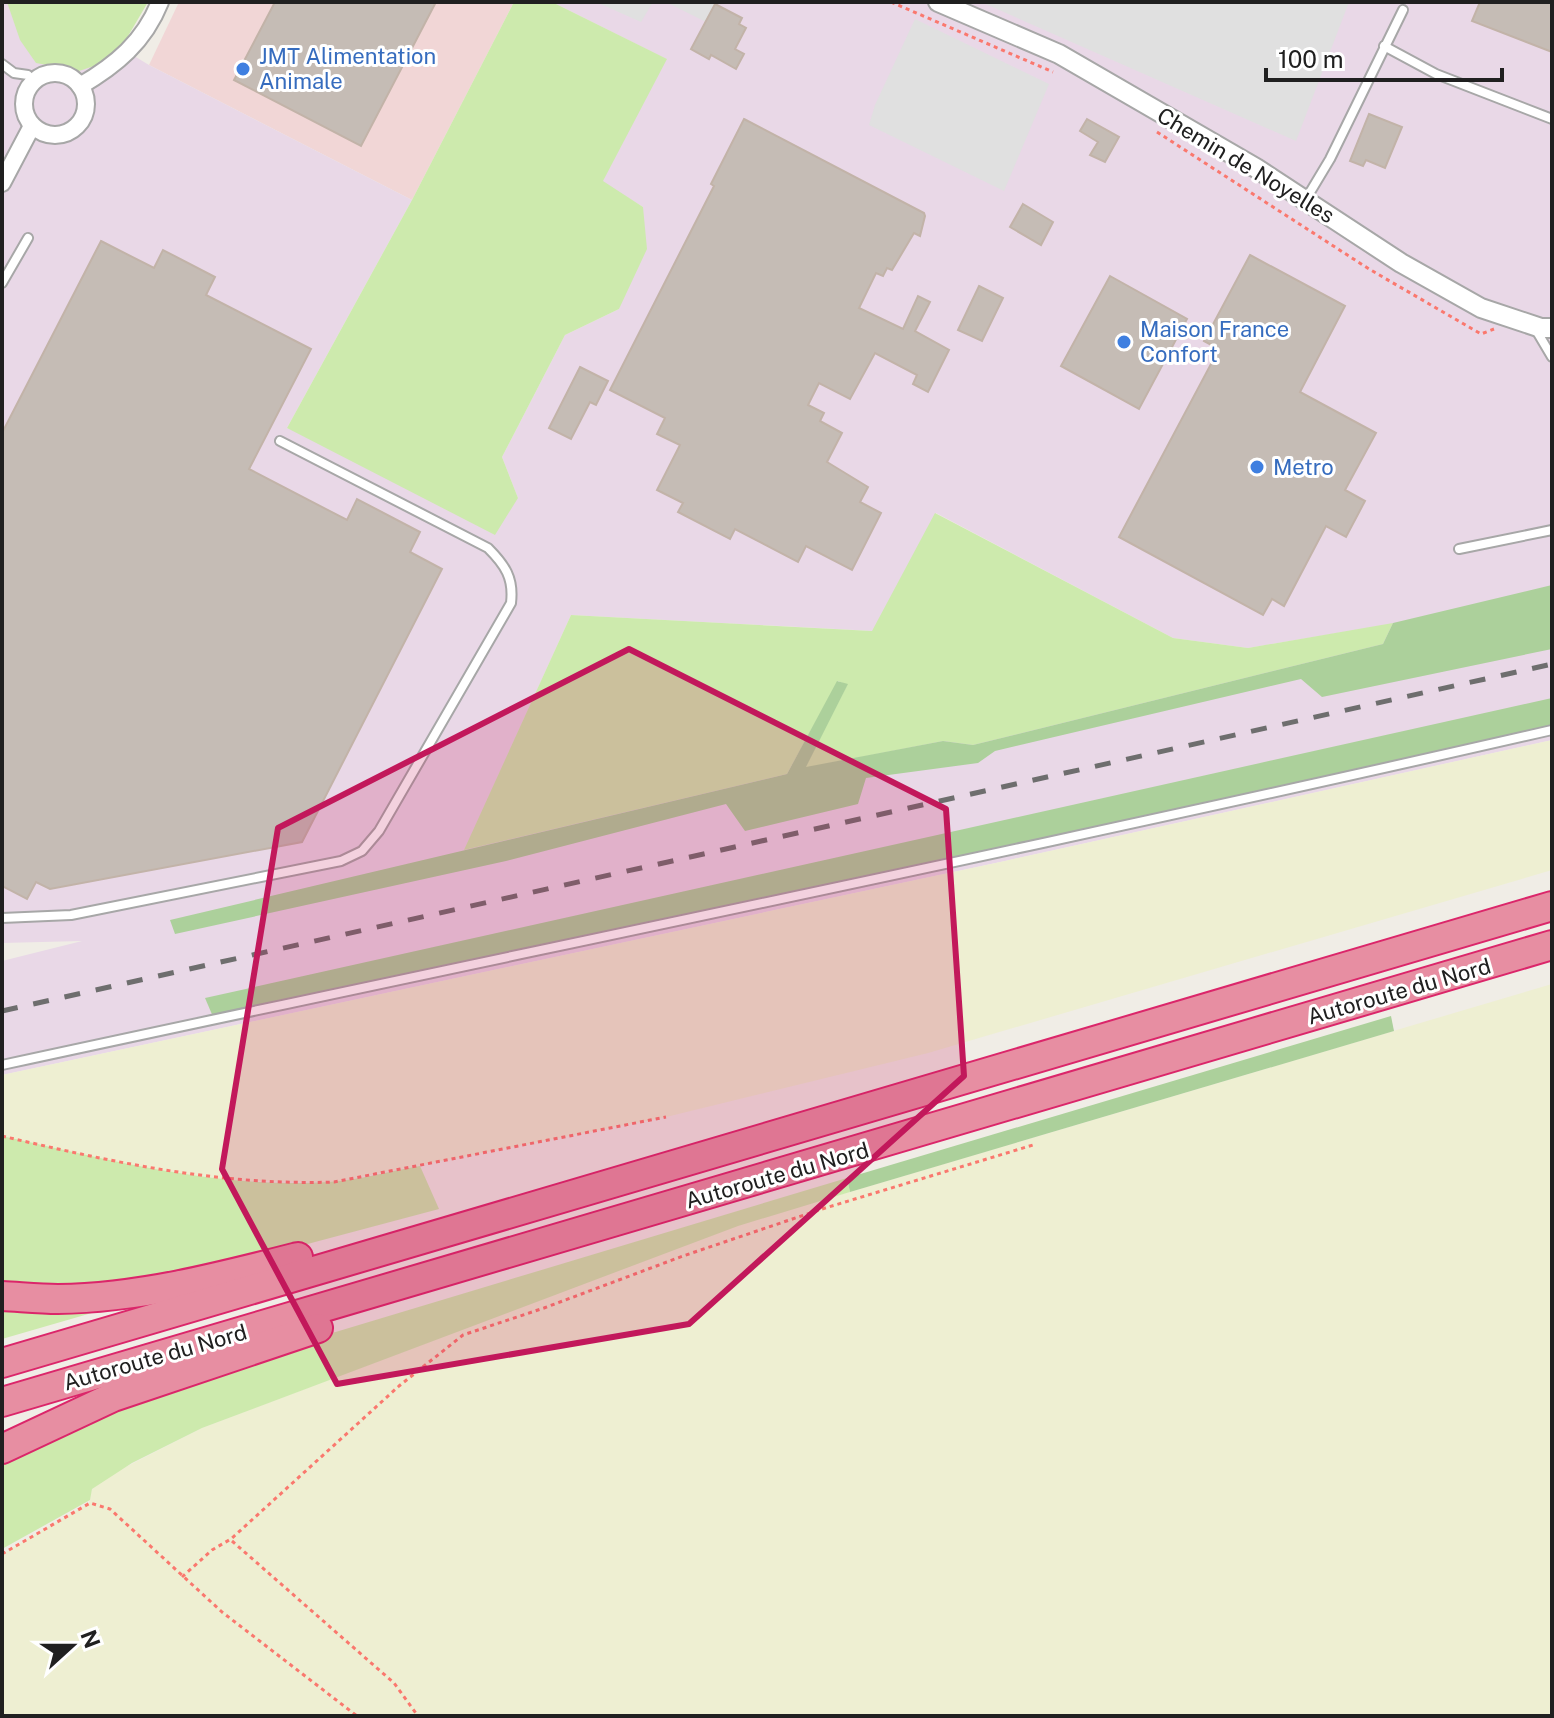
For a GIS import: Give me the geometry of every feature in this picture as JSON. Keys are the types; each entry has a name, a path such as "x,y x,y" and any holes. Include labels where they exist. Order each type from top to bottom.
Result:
{"highway":[{"name":"Autoroute du Nord","path":"2,1363 1552,906"},
{"name":"Autoroute du Nord","path":"2,1402 1552,945"},
{"path":"2,1296 57,1299 131,1293 231,1274 333,1247 405,1243"},
{"path":"2,1449 113,1397 326,1325 379,1291"}],"street":[{"path":"80,86 128,52 140,39 160,2"},
{"name":"Chemin de Noyelles","path":"938,2 1059,54 1256,168 1401,263 1481,308 1545,325"},
{"path":"53,74 63,75 80,86 86,105 78,125 62,134 52,135 32,126 24,99 34,82 53,74"},
{"path":"2,183 32,126"}],"lane":[{"path":"1305,200 1330,159 1403,10"},
{"path":"1384,46 1436,74 1552,119"},
{"path":"2,64 14,73 28,75 34,82"},
{"path":"2,283 28,238"},
{"path":"1545,325 1552,357"},
{"path":"2,918 71,915 341,861 362,851 379,831 511,603 513,587 502,562 488,548 280,441"},
{"path":"1459,549 1552,530"},
{"path":"2,1065 898,875 1552,730"}],"path":[{"path":"891,2 1057,73"},
{"path":"1156,131 1357,262 1461,323 1481,334 1494,329 1502,331"},
{"path":"2,1136 157,1171 243,1181 334,1182 666,1117"},
{"path":"182,1577 212,1550 231,1539 399,1386 463,1335 822,1209 1033,1145"},
{"path":"2,1554 90,1503 110,1509 222,1612 357,1716"},
{"path":"231,1539 394,1683 418,1716"}],"highlighted area":[{"path":"629,649 946,809 964,1076 689,1324 337,1384 222,1169 278,828"}],"shaded area":[{"path":"2,2 45,2 149,65 412,200 287,428 518,498 502,457 565,335 619,309 643,207 602,182 666,59 552,2 1552,2 1552,740 1005,861 2,1075 2,961 82,941 2,943","holes":["936,513 1173,638 1248,648 1380,626 787,774 465,849 571,615 873,631"]},
{"path":"179,2 514,2 412,200 149,65"},
{"path":"596,2 653,2 641,22"},
{"path":"666,2 717,2 706,22"},
{"path":"981,2 1349,2 1296,141"},
{"path":"915,19 1049,84 1004,191 869,125 875,105"}],"green space":[{"path":"7,2 148,2 121,48 97,65 79,71 36,63 20,40"},
{"path":"514,2 552,2 667,59 603,181 643,207 647,249 619,309 565,335 502,457 518,498 495,535 287,428 412,200"},
{"path":"935,513 1173,638 1248,648 1393,623 1383,644 973,745 943,741 805,768 847,685 838,681 787,774 464,850 571,615 872,631"},
{"path":"1552,585 1552,649 1322,697 1301,679 995,751 978,763 866,778 858,804 745,831 726,804 506,861 175,934 170,920 787,774 837,681 848,684 806,767 943,741 973,745 1383,644 1393,623"},
{"path":"1552,698 1552,729 214,1019 205,998"},
{"path":"1552,740 1552,870 928,1053 666,1117 334,1182 243,1181 157,1171 2,1136 2,1075 1005,861"},
{"path":"1552,984 1552,1716 2,1716 2,1554 89,1503 92,1489 110,1475 202,1428 738,1225"},
{"path":"1391,1016 1394,1031 850,1192 847,1178"},
{"path":"2,1136 164,1171 246,1181 329,1182 420,1166 439,1209 198,1273 112,1288 2,1285"},
{"path":"847,1178 850,1192 738,1226 202,1428 132,1463 92,1489 90,1500 2,1549 2,1459 86,1419 329,1334"},
{"path":"2,1305 102,1310 2,1339"}],"building":[{"path":"275,2 436,2 361,146 234,80"},
{"path":"1480,2 1552,2 1552,52 1472,21"},
{"path":"715,4 742,18 739,24 746,28 735,49 744,54 736,69 711,55 709,59 691,49"},
{"path":"1369,114 1402,127 1385,168 1366,160 1363,166 1350,161"},
{"path":"744,119 925,216 920,236 914,233 892,270 887,268 883,276 876,273 859,308 903,329 918,296 930,302 915,331 949,350 928,392 913,384 917,375 875,353 850,399 819,383 808,405 824,413 820,421 842,433 827,462 868,487 860,502 881,513 852,570 806,546 798,562 735,529 730,539 678,512 683,503 657,490 680,445 657,434 665,418 610,390 714,186 711,184"},
{"path":"1087,119 1119,137 1105,162 1090,155 1098,142 1080,131"},
{"path":"1023,204 1053,222 1041,245 1010,227"},
{"path":"101,241 154,268 163,250 215,277 206,295 311,349 249,469 347,520 357,499 420,532 410,552 442,569 302,842 50,889 36,882 27,899 2,886 2,433"},
{"name":"Metro","path":"1250,255 1345,306 1300,392 1376,433 1345,490 1365,501 1346,537 1326,526 1284,606 1272,599 1263,615 1119,537 1219,349 1204,341"},
{"name":"Maison France Confort","path":"1110,276 1187,319 1139,409 1061,366"},
{"path":"979,286 1003,298 982,341 958,330"},
{"path":"580,367 608,381 596,405 590,402 571,439 549,428"}],"railway":[{"path":"2,1011 1552,664"}],"place":[{"name":"JMT Alimentation Animale","path":"243,69"},
{"name":"Maison France Confort","path":"1124,342"},
{"name":"Metro","path":"1257,467"}]}
